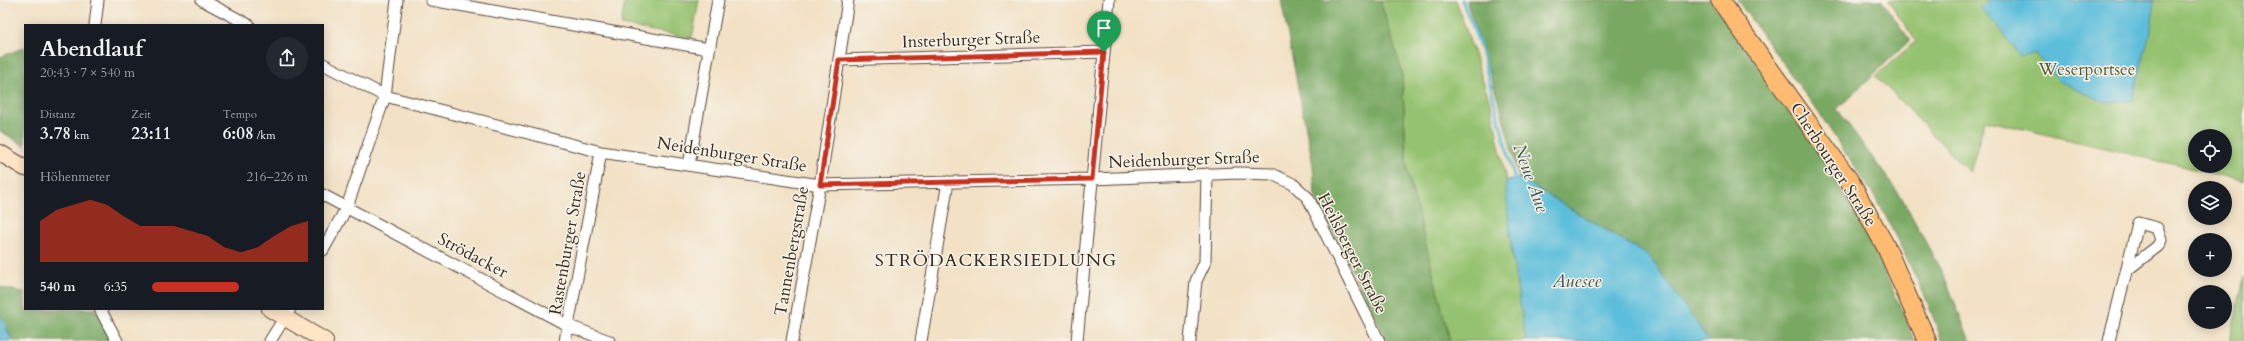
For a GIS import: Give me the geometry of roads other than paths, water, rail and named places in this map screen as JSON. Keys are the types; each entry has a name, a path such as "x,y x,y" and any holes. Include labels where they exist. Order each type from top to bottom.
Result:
{"main road":[{"name":"Cherbourger Straße","path":"1720,0 1849,180 1886,247 1927,341"}],"street":[{"path":"95,24 98,0"},
{"path":"202,0 247,24"},
{"path":"324,248 347,207 385,96 397,0"},
{"path":"431,0 709,49"},
{"path":"690,165 718,0"},
{"name":"Tannenbergstraße","path":"792,341 820,185 848,0"},
{"path":"1077,341 1109,0"},
{"name":"Insterburger Straße","path":"839,60 1104,52"},
{"name":"Neidenburger Straße","path":"324,65 385,96 601,152 820,185 1092,179 1207,174 1272,174 1293,184"},
{"name":"Rastenburger Straße","path":"565,341 570,326 601,152"},
{"path":"0,153 24,167"},
{"path":"1190,341 1196,281 1205,262 1207,174"},
{"path":"922,341 948,182"},
{"name":"Heilsberger Straße","path":"1293,184 1308,198 1378,341"},
{"name":"Strödacker","path":"324,196 570,326 609,341"},
{"path":"2109,341 2126,270"},
{"path":"101,310 117,341"},
{"path":"274,310 287,313 325,341"},
{"path":"270,341 287,313"}],"water":[{"name":"Weserportsee","path":"1990,0 2155,0 2151,28 2132,101 2103,102 2059,81 2034,53 2020,56 2003,32 1980,8"},
{"name":"Auesee","path":"1519,178 1649,256 1709,341 1526,341 1512,254 1506,190 1506,181"},
{"path":"0,314 4,320 11,341 0,341"}],"waterway":[{"name":"Neue Aue","path":"1462,0 1479,43 1516,184"}],"district":[{"name":"STRÖDACKERSIEDLUNG","path":"996,260"}]}
